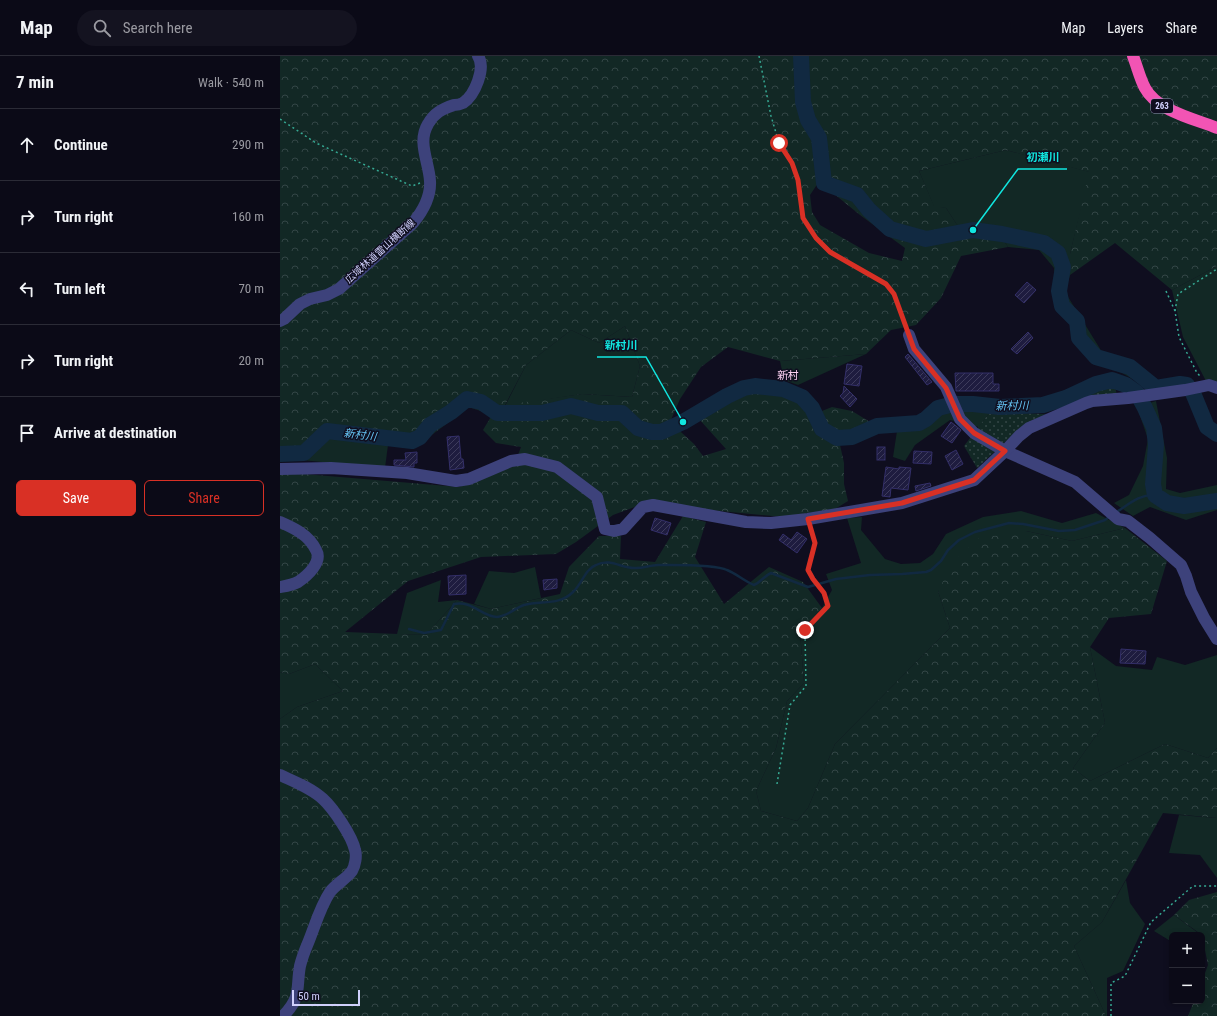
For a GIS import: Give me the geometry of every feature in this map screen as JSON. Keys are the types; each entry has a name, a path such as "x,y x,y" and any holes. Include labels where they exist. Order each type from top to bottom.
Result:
{"highway":[{"name":"263","path":"1133,56 1145,88 1152,98 1164,107 1217,128"}],"street":[{"name":"広域林道雷山横断線","path":"280,321 310,299 327,295 339,289 413,223 426,205 429,192 430,180 422,139 424,130 431,118 438,112 463,103 472,93 481,74 480,59 478,56"},
{"path":"909,335 914,349 946,388 960,419 974,433 1005,451 1074,482 1086,491 1104,509 1118,519 1128,522 1150,538 1181,565 1194,599 1217,639"},
{"path":"280,469 331,468 407,473 456,481 469,478 511,461 525,459 557,467 597,497 605,529 614,531 623,528 643,508 653,506 746,522 771,523 808,519 902,503 974,480 1029,428 1092,401 1213,387"},
{"path":"280,522 296,528 308,538 317,551 317,560 311,572 298,582 280,587"},
{"path":"280,776 310,789 324,799 346,829 356,851 355,862 352,870 331,892 323,904 303,955 300,967 299,986 295,1001 290,1010 283,1016"}],"path":[{"path":"759,56 770,116 779,143 792,163 798,180 803,218 816,238 830,252 886,284 894,294 909,335"},
{"path":"280,119 316,143 412,186 430,180"},
{"path":"1175,311 1178,294 1217,269"},
{"path":"1166,290 1175,311 1179,337 1197,373 1213,387"},
{"path":"777,784 790,705 806,686 805,630 828,606 824,593 808,570 815,543 808,519"},
{"path":"1111,1016 1111,983 1125,976 1151,922 1193,886 1217,886"}],"green space":[{"path":"280,56 1217,56 1217,266 1172,290 1115,243 1070,275 1070,254 1089,172 1006,150 919,171 934,206 946,208 963,234 996,229 1008,247 961,256 941,298 916,325 891,330 866,354 780,361 728,347 701,367 680,399 670,422 694,444 703,456 726,449 699,419 718,401 749,387 778,390 802,404 823,438 840,445 844,463 844,484 848,501 835,509 783,517 710,510 651,501 613,515 576,542 556,554 481,557 408,581 345,632 426,635 457,600 491,609 560,594 569,567 599,536 621,536 620,559 655,562 683,516 706,522 695,557 724,604 769,567 803,582 822,608 800,632 804,683 787,701 776,748 756,791 761,811 797,821 808,808 835,744 950,628 938,591 953,562 979,538 1026,531 1072,541 1125,528 1167,561 1151,614 1109,618 1090,647 1105,723 1073,768 1090,781 1165,744 1208,758 1217,748 1217,818 1163,813 1102,922 1074,946 1106,1016 280,1016 280,719 297,707 343,691 315,664 289,674 280,672 280,472 459,487 514,466 521,447 496,443 483,430 492,415 469,407 425,440 410,448 331,436 301,460 280,460","holes":["818,183 905,248 902,261 869,253 820,225 812,212 810,195","625,326 640,366 632,397 582,394 505,405 526,365 571,330 599,343"]},
{"path":"1006,150 1090,172 1070,254 1070,275 1065,292 1102,352 1133,364 1156,380 1154,391 1122,373 1096,363 1072,341 1071,322 1056,308 1054,268 1039,250 1008,247 996,229 963,234 946,208 934,207 919,171"},
{"path":"1217,266 1217,384 1206,381 1183,337 1172,290"},
{"path":"625,326 640,366 632,397 582,394 505,406 526,365 571,330 599,343"},
{"path":"866,354 798,385 784,380 780,361"},
{"path":"1115,387 1117,395 1068,407 1067,404 1095,390"},
{"path":"1156,401 1167,458 1166,489 1180,493 1217,485 1217,510 1186,520 1150,507 1133,516 1114,503 1129,495 1143,466 1148,439 1137,407"},
{"path":"832,407 852,411 870,422 848,434 826,426 822,411"},
{"path":"952,408 990,412 979,427 950,420 915,445 905,461 893,457 897,431 919,427 941,412"},
{"path":"990,412 1046,414 1019,429 977,468 964,446"},
{"path":"331,436 388,445 385,468 301,460"},
{"path":"1021,511 1062,523 1096,513 1125,528 1072,541 1026,531 938,591 950,628 835,744 808,808 797,821 761,811 756,791 776,748 787,701 804,683 800,632 822,608 832,590 826,574 861,563 847,518 862,517 861,530 885,559 901,564 920,563 933,554 946,534 983,517"},
{"path":"535,567 541,598 491,609 474,604 489,571 514,573"},
{"path":"441,580 438,602 457,600 426,635 397,634 407,593"},
{"path":"1090,647 1116,666 1152,670 1157,657 1185,665 1217,655 1217,748 1208,758 1165,744 1090,781 1073,768 1105,723"},
{"path":"315,664 343,691 297,707 280,719 280,672 289,674"},
{"path":"1179,815 1217,818 1217,878 1200,855 1169,853"},
{"path":"1126,880 1130,903 1145,924 1123,971 1107,978 1106,1016 1074,946 1102,922"},
{"path":"1217,892 1217,1016 1188,1016 1193,1004 1205,1004 1205,973 1208,965 1205,950 1205,932 1198,932 1174,915 1189,900"},
{"path":"1174,915 1197,932 1169,932 1169,940 1154,931"}],"building":[{"path":"1027,282 1036,290 1024,303 1015,295"},
{"path":"1028,332 1033,338 1017,354 1011,349"},
{"path":"908,354 932,382 927,385 905,357"},
{"path":"847,364 862,366 859,386 844,384"},
{"path":"955,373 993,373 993,384 999,384 999,391 956,391"},
{"path":"844,386 857,399 850,407 840,396 843,393"},
{"path":"951,422 961,430 952,443 941,436"},
{"path":"459,436 461,459 463,459 464,468 450,470 447,437"},
{"path":"877,447 885,447 885,460 877,460"},
{"path":"956,450 963,464 952,470 945,456"},
{"path":"914,451 932,452 931,464 913,463"},
{"path":"417,452 417,463 414,463 414,467 394,465 394,460 406,460 405,453"},
{"path":"886,467 899,469 899,467 911,468 908,490 891,488 890,497 882,496"},
{"path":"930,483 931,486 916,491 915,486"},
{"path":"655,518 671,523 667,535 651,530"},
{"path":"797,532 807,539 797,553 779,540 783,534 791,540"},
{"path":"466,575 466,594 449,595 448,576"},
{"path":"557,579 557,588 544,590 543,580"},
{"path":"1121,649 1146,651 1145,664 1120,663"}],"waterway":[{"path":"801,56 803,102 808,120 819,138 824,183 857,195 869,210 890,229 926,239 973,230 1002,234 1044,243 1058,253 1063,267 1059,291 1062,306 1077,321 1079,338 1096,357 1130,367 1156,388 1180,384 1187,385 1193,393 1207,427 1217,434"},
{"name":"新村川","path":"280,454 304,453 327,431 412,441 420,437 430,425 451,412 467,399 481,402 497,413 542,413 571,406 598,413 622,413 638,428 652,432 661,432 683,422 727,396 744,388 755,386 783,389 802,397 812,408 822,429 837,438 852,437 877,426 919,423 938,408 954,404 973,404 1000,407 1043,405 1066,398 1096,384 1112,380 1126,385 1137,393 1154,428 1156,445 1153,484 1155,495 1167,503 1184,506 1217,501"},
{"path":"1115,513 1139,498 1155,495"},
{"path":"409,629 424,633 441,630 454,604 466,604 486,614 497,617 505,615 524,605 562,599 576,589 586,573 592,567 601,563 611,563 629,568 658,565 694,565 721,568 734,573 754,585 771,573 808,587 836,579 870,575 926,572 931,570 941,561 948,550 959,540 975,532 1009,523 1023,524 1059,531 1075,530 1105,520 1109,517"}],"place":[{"name":"初瀬川","path":"973,230"},
{"name":"新村川","path":"683,422"}],"district":[{"name":"新村","path":"788,375"}],"route":[{"path":"779,143 792,163 798,180 803,218 816,238 830,252 886,284 894,294 914,349 946,388 960,419 974,433 1005,451 974,480 902,503 808,519 815,543 808,570 824,593 828,606 805,630"}]}
